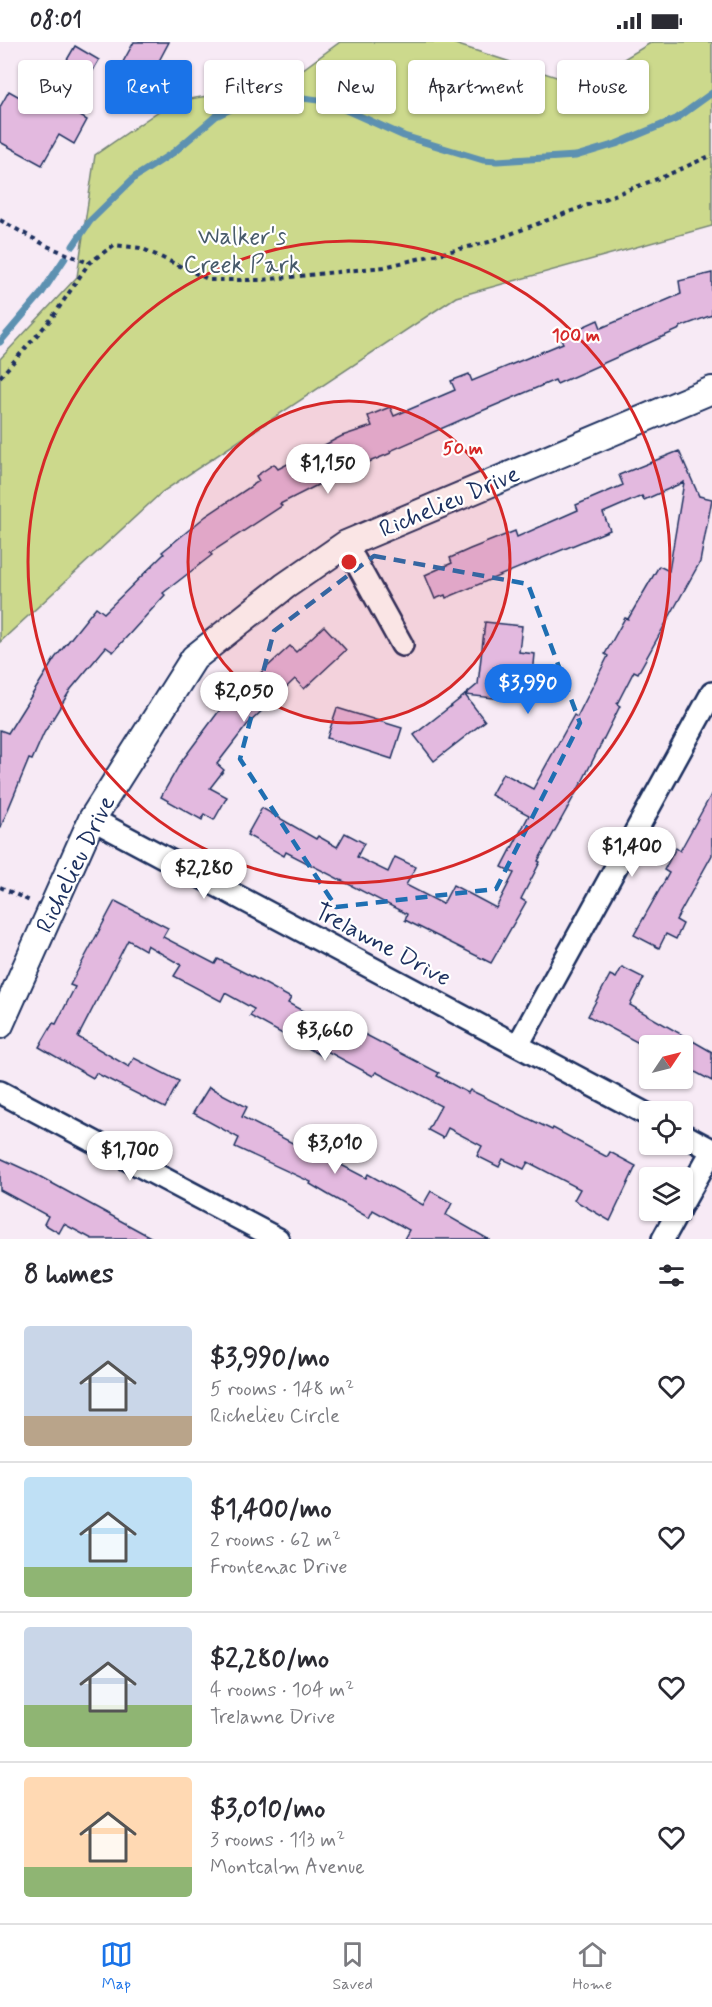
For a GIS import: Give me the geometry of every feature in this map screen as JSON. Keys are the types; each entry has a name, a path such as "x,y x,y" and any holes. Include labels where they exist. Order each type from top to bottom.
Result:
{"street":[{"name":"Richelieu Drive","path":"0,1025 92,819 194,658 285,586 346,544 712,390"},
{"path":"346,544 402,645"},
{"path":"518,1045 712,693"},
{"name":"Trelawne Drive","path":"92,819 639,1110"},
{"path":"0,1092 278,1239"},
{"path":"693,1140 712,1151 693,1185"},
{"path":"663,1239 673,1221"}],"path":[{"path":"0,377 52,318 89,263 114,245 141,248 210,280 262,280 384,267 489,242 665,176 712,154"},
{"path":"0,220 47,246 89,263"},
{"path":"0,887 51,911"}],"highlighted area":[{"path":"374,556 528,584 580,723 496,889 336,907 240,759 274,631"}],"green space":[{"name":"Walker's Creek Park","path":"340,42 449,42 504,60 408,60 408,114 545,114 545,73 557,77 557,114 649,114 649,60 622,60 652,42 712,42 712,226 456,297 162,492 0,642 0,359 77,277 95,155 155,114 192,114 192,99 204,97 204,114 304,114 304,68"}],"building":[{"path":"134,42 169,42 159,60 124,60"},
{"path":"75,46 99,60 93,70 93,60 67,60"},
{"path":"9,91 18,96 18,114 77,114 87,120 74,144 59,135 42,165 0,142 0,107"},
{"path":"712,273 712,315 680,327 680,329 557,384 555,380 390,451 391,453 364,464 363,462 280,504 282,506 210,553 212,555 163,593 165,595 113,652 106,647 71,689 44,733 32,760 29,759 0,829 0,730 8,733 55,658 96,607 104,613 164,554 162,552 206,516 259,481 256,476 274,464 278,469 342,436 372,426 368,416 390,407 394,416 455,390 451,381 469,374 472,381 563,343 560,337 598,320 601,328 681,294 679,281"},
{"path":"679,451 699,496 712,499 700,562 638,673 634,671 617,704 620,706 582,782 538,861 540,862 521,899 526,902 491,963 405,920 407,914 286,852 284,856 247,835 262,808 316,839 318,836 337,847 345,833 364,843 357,857 388,872 395,857 416,867 406,885 443,904 453,885 496,908 514,873 502,867 529,815 491,795 503,773 533,789 574,715 577,717 608,656 605,654 625,618 628,619 659,566 669,571 684,482 644,500 642,496 603,513 610,530 446,598 445,595 435,599 425,575 452,563 450,558 470,549 515,531 517,537 578,510 576,505 623,485 619,475"},
{"path":"485,622 522,626 519,652 535,654 533,675 516,673 513,700 465,695 478,684"},
{"path":"324,626 346,650 304,689 295,679 247,725 217,764 224,770 210,788 227,797 214,820 204,814 202,820 161,797 181,762 219,711 290,646 296,652"},
{"path":"465,695 485,721 434,761 414,735"},
{"path":"337,708 402,728 392,759 327,738"},
{"path":"712,793 712,855 676,920 683,924 676,939 666,934 659,948 634,935 669,873 664,870 676,848 680,851"},
{"path":"115,901 168,928 163,937 215,964 218,959 249,975 291,998 288,1003 319,1020 324,1013 439,1073 437,1076 468,1093 470,1090 552,1130 553,1128 607,1157 610,1152 636,1166 610,1221 574,1200 580,1189 528,1162 524,1169 503,1159 499,1167 477,1156 482,1146 448,1128 443,1138 428,1130 441,1106 376,1072 373,1076 327,1051 324,1057 250,1016 254,1009 225,993 221,1001 174,976 181,965 147,945 145,950 128,940 78,1037 129,1067 134,1058 179,1081 165,1108 96,1073 93,1078 39,1047 53,1023 56,1024 75,987 70,985"},
{"path":"622,967 644,978 630,1005 682,1035 639,1035 639,1043 588,1016 610,975 616,978"},
{"path":"693,1041 712,1052 712,1081 693,1071"},
{"path":"209,1087 247,1107 242,1117 366,1178 368,1174 423,1205 431,1191 452,1203 446,1215 488,1239 404,1239 409,1230 373,1210 369,1218 310,1184 311,1182 235,1147 239,1138 193,1113"},
{"path":"0,1158 37,1175 154,1239 92,1239 64,1224 59,1233 44,1224 48,1216 0,1190"}],"waterway":[{"path":"73,246 90,221 135,177 174,152 216,116 256,100 287,96 326,101 404,136 483,160 497,161 576,156 616,144 676,119 712,93"},
{"path":"0,342 41,294 65,258"}]}
